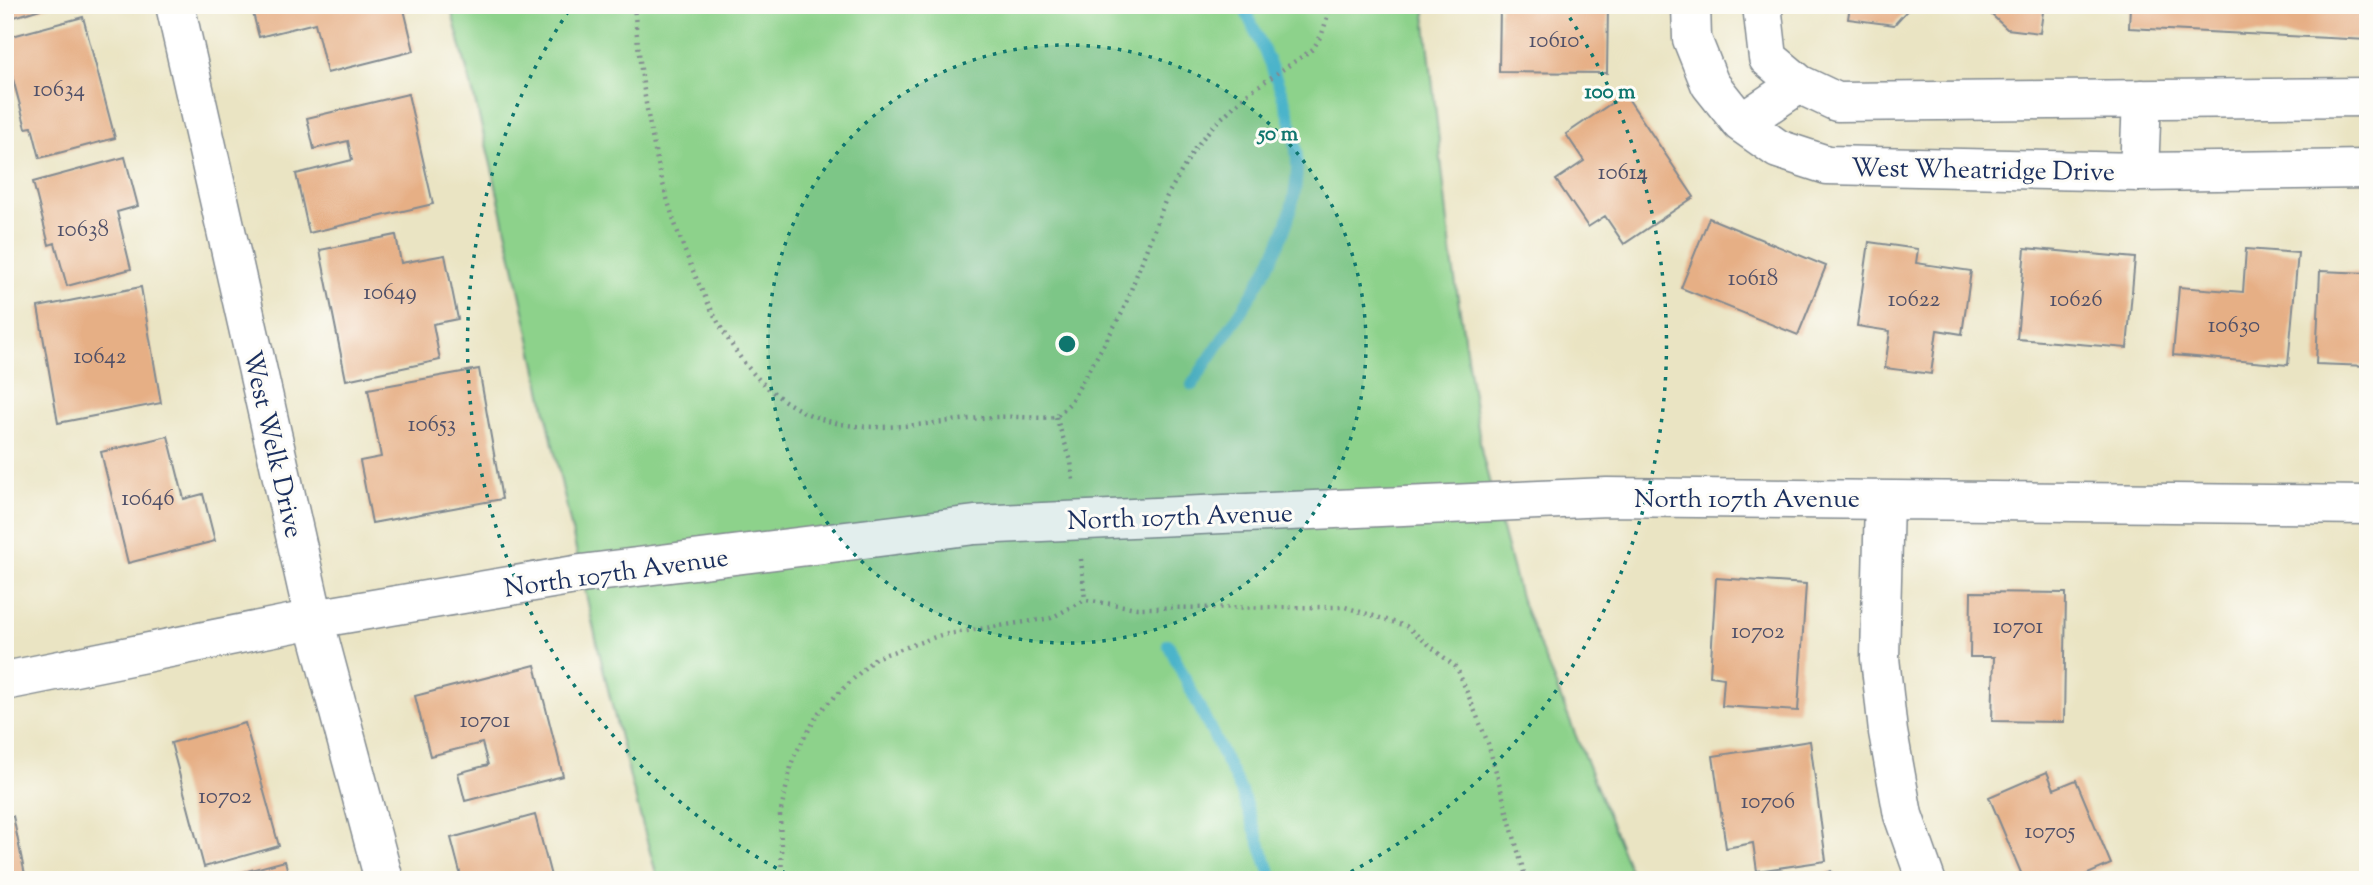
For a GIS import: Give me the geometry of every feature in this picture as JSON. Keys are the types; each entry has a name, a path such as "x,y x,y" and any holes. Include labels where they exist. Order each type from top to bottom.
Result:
{"street":[{"name":"West Welk Drive","path":"175,5 314,619 384,880"},
{"name":"West Wheatridge Drive","path":"1692,5 1692,39 1710,84 1741,122 1778,149 1827,165 2139,172 2368,169"},
{"path":"1762,5 1768,58 1799,84 1837,102 2368,97"},
{"path":"1741,122 1799,84"},
{"path":"2139,172 2142,99"},
{"name":"North 107th Avenue","path":"5,681 314,619 581,574 975,525 1607,497 2368,505"},
{"path":"1884,499 1880,658 1886,720 1903,815 1926,880"}],"path":[{"path":"634,5 641,84 658,175 688,263 732,348 767,391 814,416 867,426 999,417 1031,420 1056,417 1070,403 1122,313 1164,205 1181,171 1212,127 1266,80 1313,49 1322,34 1331,5"},
{"path":"782,880 780,815 793,758 819,712 875,658 941,635 1051,618 1084,600 1137,608 1345,607 1406,626 1457,667 1488,743 1526,880"}],"green space":[{"path":"450,5 1424,5 1452,259 1482,454 1520,597 1634,880 658,880 613,710 493,171"}],"building":[{"path":"5,5 50,5 50,6 5,20"},
{"path":"251,5 403,5 414,51 327,73 315,23 259,37"},
{"path":"1500,5 1608,5 1607,73 1499,72"},
{"path":"1850,5 1912,5 1894,25 1848,19"},
{"path":"1981,5 2044,5 2040,33 2007,29"},
{"path":"2130,5 2368,5 2368,40 2129,28"},
{"path":"83,17 115,138 40,158 32,127 26,128 5,49 5,38"},
{"path":"408,94 433,204 309,233 296,174 352,160 348,141 314,149 307,118"},
{"path":"1625,94 1694,197 1624,244 1605,216 1588,227 1556,180 1584,161 1566,134"},
{"path":"125,157 138,206 117,212 131,269 67,286 55,243 49,245 33,182"},
{"path":"1709,218 1826,266 1798,335 1681,288"},
{"path":"396,235 401,263 445,255 458,319 433,324 440,360 346,380 320,250"},
{"path":"1869,242 1918,249 1916,263 1971,271 1962,334 1937,330 1931,374 1885,368 1890,331 1857,326"},
{"path":"2025,248 2135,258 2127,348 2017,339"},
{"path":"2246,249 2298,253 2288,365 2173,355 2179,287 2243,292"},
{"path":"2320,271 2368,273 2368,366 2316,364"},
{"path":"141,287 161,403 58,423 38,307"},
{"path":"479,369 502,499 372,523 360,461 381,457 368,389"},
{"path":"168,436 184,499 203,494 215,541 128,563 101,452"},
{"path":"1716,578 1806,584 1798,711 1722,706 1724,678 1710,676"},
{"path":"1971,592 2066,593 2064,722 1992,721 1994,657 1970,657"},
{"path":"535,665 563,776 465,801 458,773 488,765 482,743 430,756 415,696"},
{"path":"245,723 279,846 204,867 171,743"},
{"path":"1810,741 1826,861 1757,871 1753,843 1726,848 1713,756"},
{"path":"2047,772 2054,789 2076,780 2111,864 2074,880 2024,880 1989,797"},
{"path":"535,815 552,880 462,880 451,838"},
{"path":"13,816 26,880 5,880 5,817"},
{"path":"285,861 290,880 217,880 217,879"},
{"path":"1831,871 1835,880 1811,880"}],"waterway":[{"path":"1192,385 1259,282 1286,226 1294,197 1297,167 1292,125 1270,63 1243,5"},
{"path":"1168,644 1241,791 1273,880"}]}
